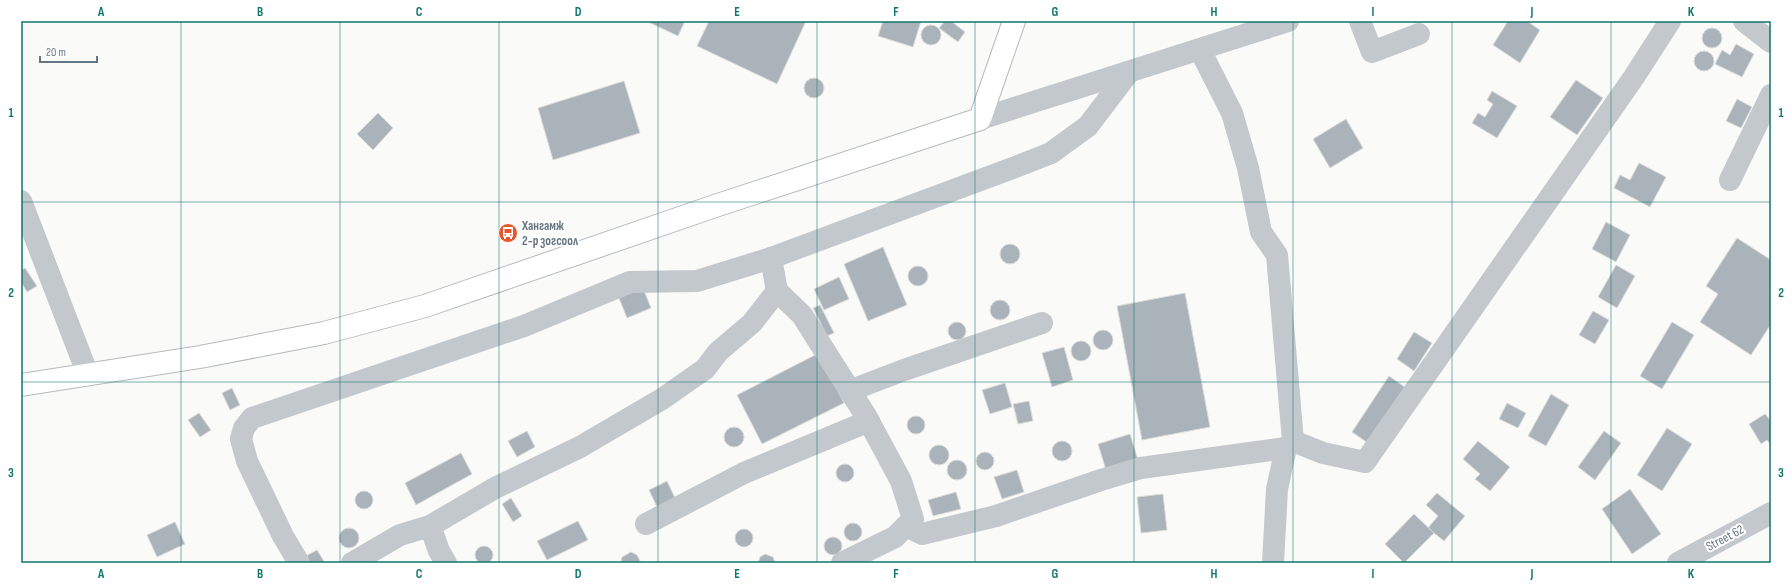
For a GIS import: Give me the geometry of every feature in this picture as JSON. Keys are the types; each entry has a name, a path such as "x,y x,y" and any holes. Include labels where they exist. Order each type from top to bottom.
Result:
{"main road":[{"path":"21,385 200,357 324,333 425,306 715,206 980,119 1014,21"}],"street":[{"path":"980,119 1288,21"},
{"path":"1360,21 1372,52 1419,34"},
{"path":"906,526 922,534 996,516 1141,468 1289,445 1365,462 1634,78 1670,21"},
{"path":"1744,21 1771,42"},
{"path":"1200,50 1232,114 1248,168 1261,232 1277,255 1289,445 1277,489 1273,563"},
{"path":"299,563 283,536 247,460 240,439 244,428 252,418 524,326 630,282 697,281 771,258 1051,152 1088,126 1129,72"},
{"path":"1730,180 1771,95"},
{"path":"21,201 88,375"},
{"path":"771,258 777,291 802,315 869,421 901,481 913,519 895,537 842,563"},
{"path":"352,563 400,534 430,526 495,488 580,447 662,398 705,369 718,352 752,323 777,291"},
{"path":"849,391 904,370 1042,323"},
{"path":"646,524 744,473 869,421"},
{"name":"Street 62","path":"1678,563 1771,513"},
{"path":"430,526 439,551 446,563"}],"building":[{"path":"646,21 685,21 678,36"},
{"path":"709,21 806,21 777,84 697,46"},
{"path":"883,21 921,21 913,47 878,36"},
{"path":"945,21 951,21 965,32 958,42 939,28"},
{"path":"1508,21 1527,21 1540,30 1520,63 1493,45"},
{"path":"927,25 935,25 941,31 941,39 935,45 927,45 921,39 921,31"},
{"path":"1708,28 1716,28 1722,34 1722,42 1716,48 1708,48 1702,42 1702,34"},
{"path":"1736,44 1754,54 1742,77 1715,64 1722,50 1730,55"},
{"path":"1700,51 1708,51 1714,57 1714,65 1708,71 1700,71 1694,65 1694,57"},
{"path":"810,78 818,78 824,84 824,92 818,98 810,98 804,92 804,84"},
{"path":"1576,80 1603,98 1577,135 1550,117"},
{"path":"624,81 640,133 553,160 538,108"},
{"path":"1492,91 1517,106 1497,138 1472,123 1478,113 1485,117 1493,104 1487,100"},
{"path":"1737,99 1752,107 1741,128 1726,121"},
{"path":"378,113 393,128 373,150 357,134"},
{"path":"1346,119 1363,148 1330,168 1313,139"},
{"path":"1639,163 1666,177 1650,207 1614,188 1620,175 1630,180"},
{"path":"1606,222 1630,235 1616,262 1592,249"},
{"path":"1737,238 1771,260 1771,324 1751,355 1700,322 1718,294 1706,286"},
{"path":"1006,244 1014,244 1020,250 1020,258 1014,264 1006,264 1000,258 1000,250"},
{"path":"883,247 907,305 868,321 844,264"},
{"path":"1616,265 1635,276 1617,308 1598,297"},
{"path":"914,266 922,266 928,272 928,280 922,286 914,286 908,280 908,272"},
{"path":"25,268 37,286 27,292 21,282 21,270"},
{"path":"839,277 849,299 824,310 814,289"},
{"path":"643,288 651,308 627,318 619,298"},
{"path":"1185,293 1210,427 1142,440 1117,306"},
{"path":"996,300 1004,300 1010,306 1010,314 1004,320 996,320 990,314 990,306"},
{"path":"820,305 834,333 827,336 813,308"},
{"path":"1593,311 1609,320 1595,344 1579,335"},
{"path":"957,322 963,325 966,331 963,337 957,340 951,337 948,331 951,325"},
{"path":"1672,322 1694,335 1662,389 1640,376"},
{"path":"1099,330 1107,330 1113,336 1113,344 1107,350 1099,350 1093,344 1093,336"},
{"path":"1414,332 1432,343 1414,371 1397,359"},
{"path":"1077,341 1085,341 1091,347 1091,355 1085,361 1077,361 1071,355 1071,347"},
{"path":"1064,347 1073,380 1052,387 1042,353"},
{"path":"819,353 844,403 762,444 737,395"},
{"path":"1389,376 1406,388 1368,443 1352,432"},
{"path":"1005,383 1012,407 990,414 982,390"},
{"path":"232,388 240,405 230,410 222,393"},
{"path":"1551,394 1569,405 1546,446 1528,436"},
{"path":"1029,401 1033,421 1018,424 1013,404"},
{"path":"1507,403 1526,413 1518,428 1499,419"},
{"path":"199,413 211,430 200,437 188,420"},
{"path":"1765,414 1771,421 1771,445 1767,440 1761,444 1749,424"},
{"path":"916,416 922,419 925,425 922,431 916,434 910,431 907,425 910,419"},
{"path":"730,427 738,427 744,433 744,441 738,447 730,447 724,441 724,433"},
{"path":"1667,428 1692,444 1662,491 1637,475"},
{"path":"527,431 535,447 517,457 508,441"},
{"path":"1604,431 1621,443 1595,480 1578,467"},
{"path":"1130,434 1138,460 1106,470 1098,444"},
{"path":"1058,441 1066,441 1072,447 1072,455 1066,461 1058,461 1052,455 1052,447"},
{"path":"1478,441 1510,467 1490,491 1475,479 1480,474 1463,459"},
{"path":"935,445 943,445 949,451 949,459 943,465 935,465 929,459 929,451"},
{"path":"985,452 991,455 994,461 991,467 985,470 979,467 976,461 979,455"},
{"path":"461,453 472,474 416,505 405,483"},
{"path":"953,460 961,460 967,466 967,474 961,480 953,480 947,474 947,466"},
{"path":"845,464 851,467 854,473 851,479 845,482 839,479 836,473 839,467"},
{"path":"1017,470 1024,492 1002,499 994,477"},
{"path":"667,481 675,498 657,507 649,490"},
{"path":"1630,489 1661,534 1632,554 1602,509"},
{"path":"364,491 370,494 373,500 370,506 364,509 358,506 355,500 358,494"},
{"path":"956,492 961,509 933,516 928,500"},
{"path":"1437,493 1465,516 1444,541 1428,528 1438,516 1426,505"},
{"path":"1163,494 1167,530 1141,533 1137,497"},
{"path":"511,498 522,516 513,522 502,504"},
{"path":"1414,514 1434,533 1404,563 1385,544"},
{"path":"578,521 588,540 547,560 537,541"},
{"path":"175,522 185,544 157,557 147,535"},
{"path":"853,523 859,526 862,532 859,538 853,541 847,538 844,532 847,526"},
{"path":"345,528 353,528 359,534 359,542 353,548 345,548 339,542 339,534"},
{"path":"744,529 750,532 753,538 750,544 744,547 738,544 735,538 738,532"},
{"path":"833,537 839,540 842,546 839,552 833,555 827,552 824,546 827,540"},
{"path":"484,546 490,549 493,555 490,561 484,564 478,561 475,555 478,549"},
{"path":"317,550 325,563 310,563 306,556"},
{"path":"631,552 637,555 641,563 621,563 622,557"},
{"path":"765,554 773,557 775,563 758,563 760,557"}],"place":[{"name":"Хангамж 2-р зогсоол","path":"508,233"}]}
